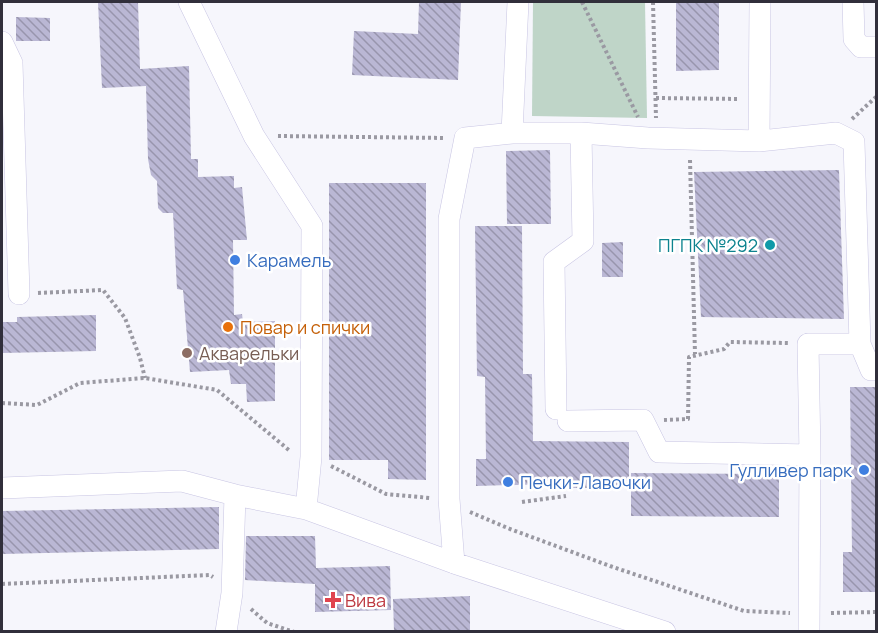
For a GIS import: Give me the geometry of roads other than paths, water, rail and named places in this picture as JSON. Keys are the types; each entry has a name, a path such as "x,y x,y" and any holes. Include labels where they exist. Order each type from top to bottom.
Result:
{"lane":[{"path":"512,133 518,2"},
{"path":"759,141 760,2"},
{"path":"853,2 854,39 861,47 876,47"},
{"path":"195,4 254,136 312,226 311,457 306,509"},
{"path":"2,42 12,63 19,294"},
{"path":"454,563 449,500 449,219 465,138 512,133 645,132 690,140 759,141 836,133 854,142 860,344 871,370 876,370"},
{"path":"581,133 583,241 554,262 562,415 643,420 659,452 810,455"},
{"path":"810,622 808,344 860,344"},
{"path":"2,488 182,480 235,495 306,509 454,563 665,632"},
{"path":"226,632 232,593 235,495"}],"place":[{"name":"ПГПК №292","path":"770,245"},
{"name":"Карамель","path":"235,260"},
{"name":"Повар и спички","path":"228,327"},
{"name":"Акварельки","path":"187,353"},
{"name":"Гулливер парк","path":"864,470"},
{"name":"Печки-Лавочки","path":"508,482"},
{"name":"Вива","path":"333,600"}]}
